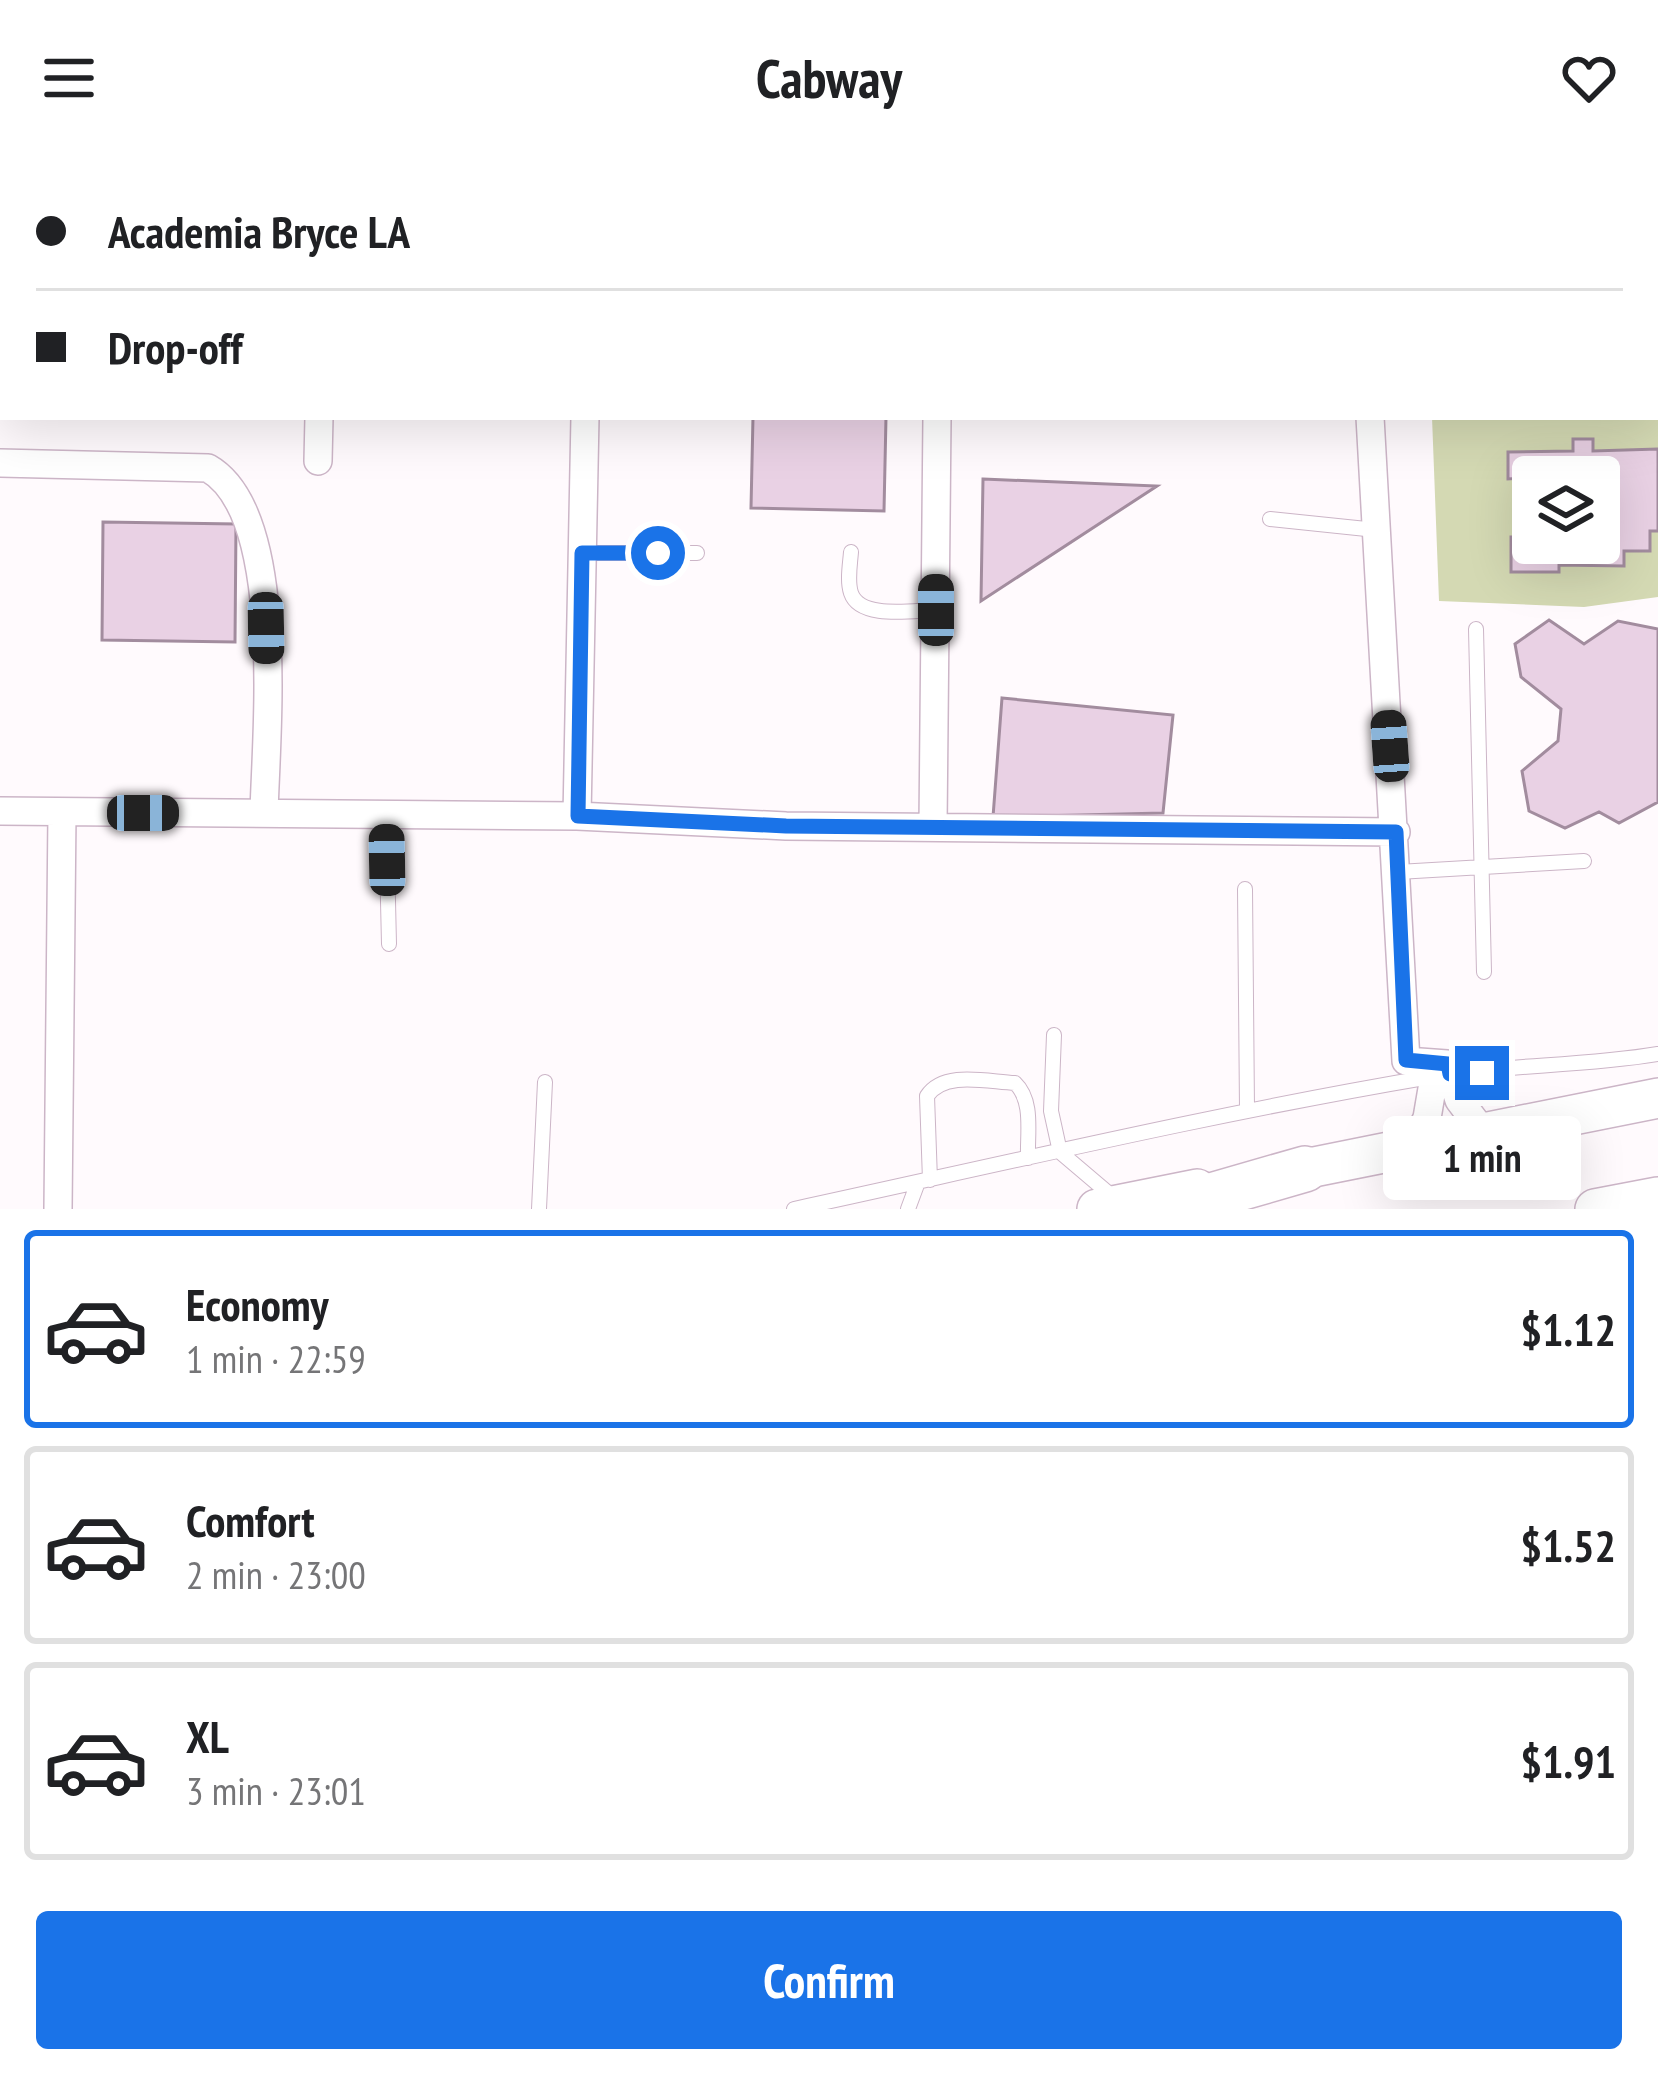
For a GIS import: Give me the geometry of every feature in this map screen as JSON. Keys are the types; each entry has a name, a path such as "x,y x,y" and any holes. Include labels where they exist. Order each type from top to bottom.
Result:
{"main road":[{"path":"1109,1207 1658,1098"},
{"path":"1166,1209 1305,1168"},
{"path":"1595,1209 1658,1197"}],"street":[{"path":"318,461 319,420"},
{"path":"578,816 585,420"},
{"path":"933,826 937,420"},
{"path":"1370,420 1406,1060 1436,1066 1484,1133"},
{"path":"0,463 208,469 229,486 250,527 263,583 264,814"},
{"path":"0,812 578,816 692,824 1396,832"},
{"path":"58,1209 62,813"},
{"path":"1414,1148 1443,1075"}],"lane":[{"path":"1270,519 1376,530"},
{"path":"851,552 851,592 856,602 885,610 936,610"},
{"path":"582,553 697,553"},
{"path":"1475,629 1484,972"},
{"path":"386,817 389,944"},
{"path":"1398,872 1584,861"},
{"path":"1245,889 1247,1109"},
{"path":"1054,1035 1051,1111 1060,1152 1109,1207"},
{"path":"794,1209 1247,1109 1443,1075 1570,1067 1658,1054"},
{"path":"908,1209 924,1181 927,1096 933,1086 947,1080 1015,1083 1022,1088 1027,1102 1028,1159"},
{"path":"539,1209 545,1082"}],"green space":[{"path":"1432,420 1658,420 1658,597 1584,607 1439,601"}],"building":[{"path":"753,420 886,420 884,511 751,508"},
{"path":"1573,439 1593,439 1593,451 1658,449 1658,531 1650,531 1650,551 1624,551 1624,566 1559,565 1559,572 1511,572 1511,537 1512,564 1620,564 1620,456 1512,456 1512,479 1508,479 1508,452 1573,451"},
{"path":"983,479 1157,486 981,601"},
{"path":"103,522 236,524 235,642 102,640"},
{"path":"1549,620 1584,644 1618,621 1658,629 1658,802 1619,823 1599,812 1565,828 1529,811 1522,771 1558,741 1561,709 1521,677 1515,644"},
{"path":"1002,698 1173,715 1163,813 993,817"}],"route":[{"path":"658,553 582,553 578,816 786,826 1396,832 1406,1060 1448,1064 1450,1074 1482,1073"}]}
